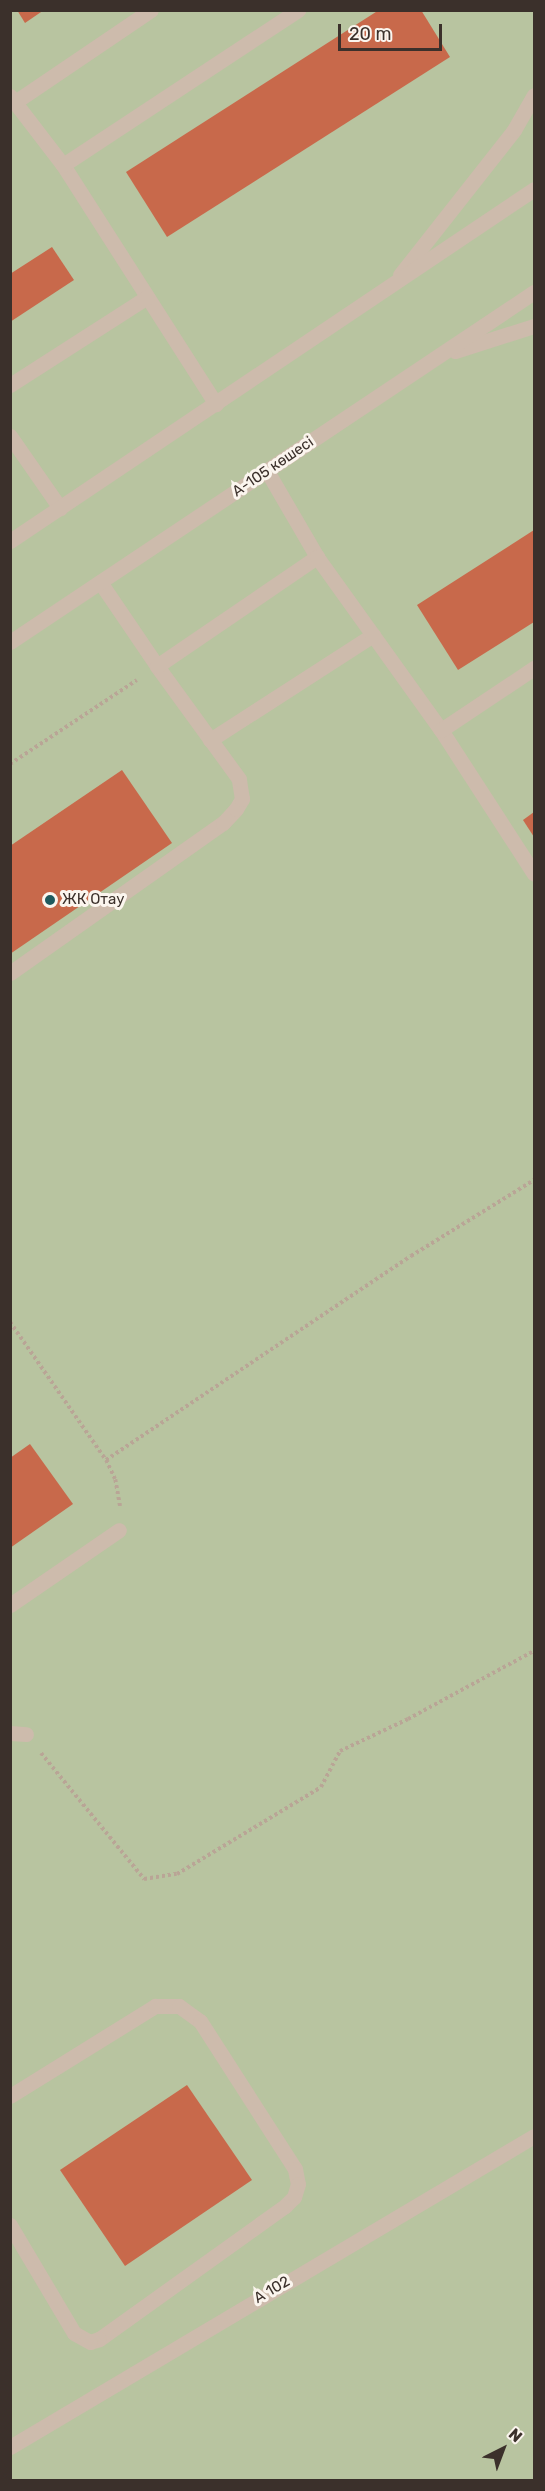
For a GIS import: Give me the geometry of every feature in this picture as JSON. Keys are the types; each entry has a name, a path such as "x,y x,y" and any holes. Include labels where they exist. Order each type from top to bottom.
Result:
{"street":[{"path":"151,10 13,99 63,165 216,404"},
{"path":"63,165 298,10"},
{"path":"391,285 514,130 534,94"},
{"path":"11,541 534,189"},
{"name":"А-105 көшесі","path":"10,642 534,292"},
{"path":"10,385 147,297"},
{"path":"438,357 534,326"},
{"path":"10,436 60,508"},
{"path":"267,471 317,557 441,730 534,874"},
{"path":"158,666 317,557"},
{"path":"10,973 223,823 242,799 239,779 100,582"},
{"path":"210,740 373,635"},
{"path":"441,730 534,668"},
{"path":"10,1605 119,1530"},
{"path":"10,2096 155,2006 179,2006 200,2021 295,2169 298,2184 294,2197 285,2206 99,2339 90,2342 74,2333 10,2225"},
{"name":"А 102","path":"10,2447 534,2136"}],"path":[{"path":"10,764 158,666"},
{"path":"106,1460 411,1256 534,1180"},
{"path":"10,1322 106,1460 120,1499 119,1530"},
{"path":"18,1734 144,1879 177,1874 321,1787 340,1750 408,1719 534,1651"}],"green space":[{"path":"11,11 534,11 534,2480 11,2480"}],"building":[{"path":"17,10 44,10 25,23"},
{"path":"379,10 421,10 450,57 167,237 126,172"},
{"path":"52,247 74,280 10,322 10,274"},
{"path":"534,530 534,622 458,670 417,605"},
{"name":"ЖК Отау","path":"122,770 172,843 10,954 10,846"},
{"path":"534,812 534,837 523,820"},
{"path":"30,1444 73,1504 10,1548 10,1458"},
{"path":"187,2085 252,2180 125,2266 60,2170"}],"place":[{"name":"ЖК Отау","path":"50,900"}]}
